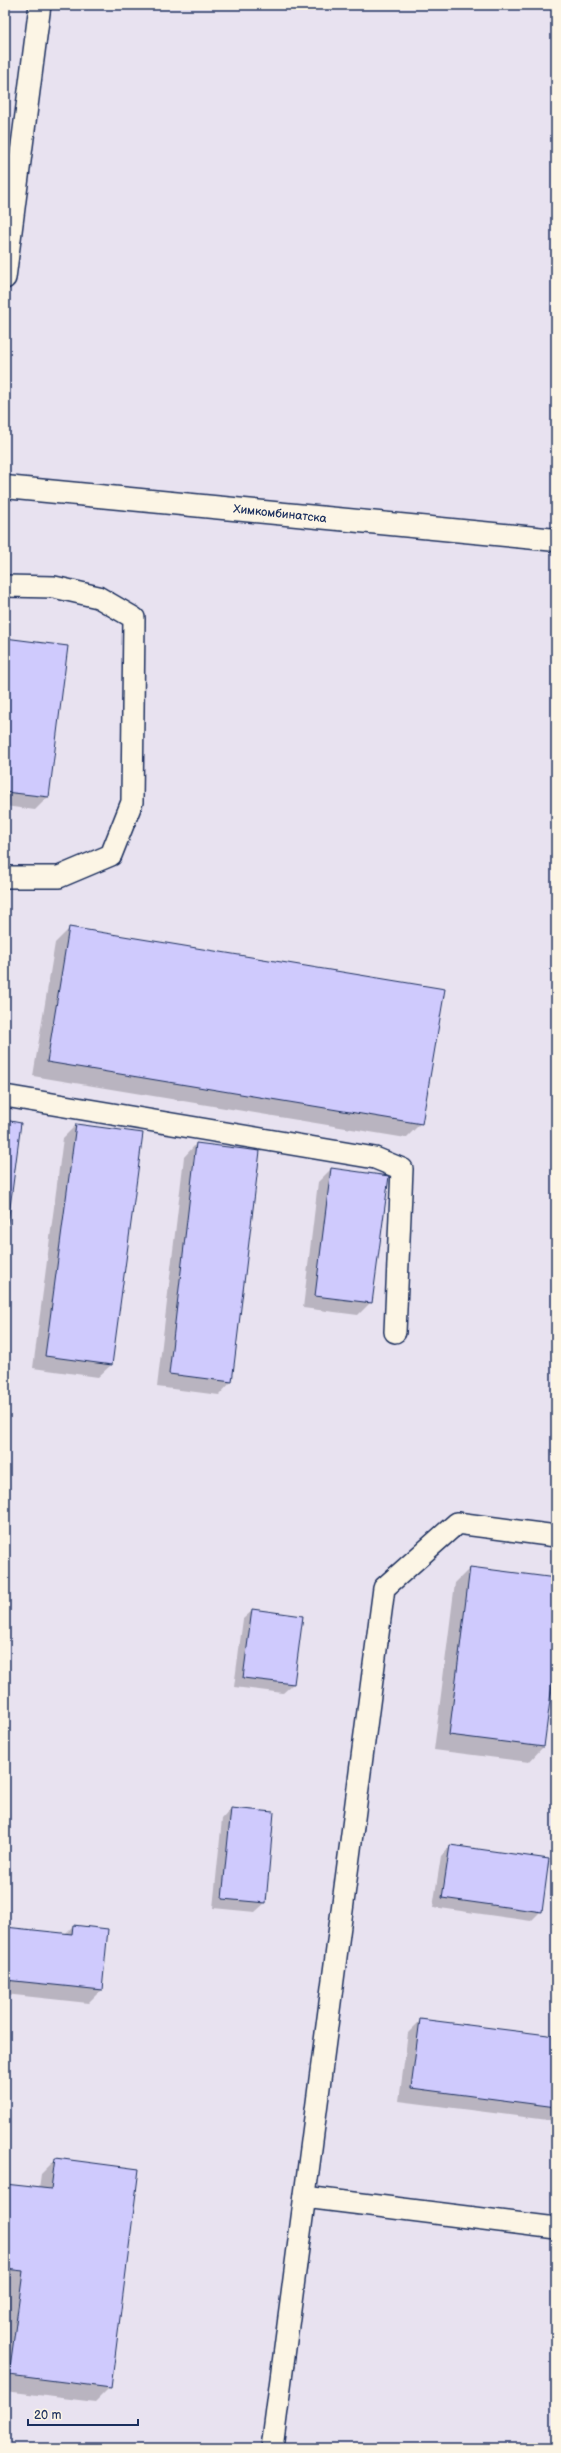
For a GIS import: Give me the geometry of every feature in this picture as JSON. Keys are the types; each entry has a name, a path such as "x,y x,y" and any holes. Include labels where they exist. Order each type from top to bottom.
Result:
{"street":[{"name":"Химкомбинатска","path":"5,487 556,540"}],"lane":[{"path":"5,278 40,5"},
{"path":"5,586 54,587 98,597 134,618 132,802 111,855 59,877 5,877"},
{"path":"5,1096 376,1158 402,1170 396,1332"},
{"path":"272,2448 384,1588 457,1523 556,1536"},
{"path":"305,2197 556,2228"}],"shaded area":[{"path":"5,5 556,5 556,2448 5,2448"}],"building":[{"path":"5,638 68,646 49,797 5,792"},
{"path":"69,927 445,989 422,1124 47,1062"},
{"path":"5,1120 21,1123 5,1246"},
{"path":"76,1124 143,1133 112,1365 45,1356"},
{"path":"196,1143 260,1151 232,1382 169,1374"},
{"path":"331,1168 389,1176 372,1303 315,1296"},
{"path":"470,1567 556,1578 556,1677 553,1677 544,1747 449,1735"},
{"path":"252,1609 303,1616 294,1684 243,1678"},
{"path":"231,1808 274,1812 266,1903 222,1899"},
{"path":"450,1845 549,1859 542,1912 442,1898"},
{"path":"73,1925 108,1929 102,1990 5,1980 5,1927 72,1934"},
{"path":"420,2019 556,2036 556,2107 411,2088"},
{"path":"55,2158 139,2169 111,2388 9,2375 23,2271 5,2269 5,2184 51,2189"}]}
